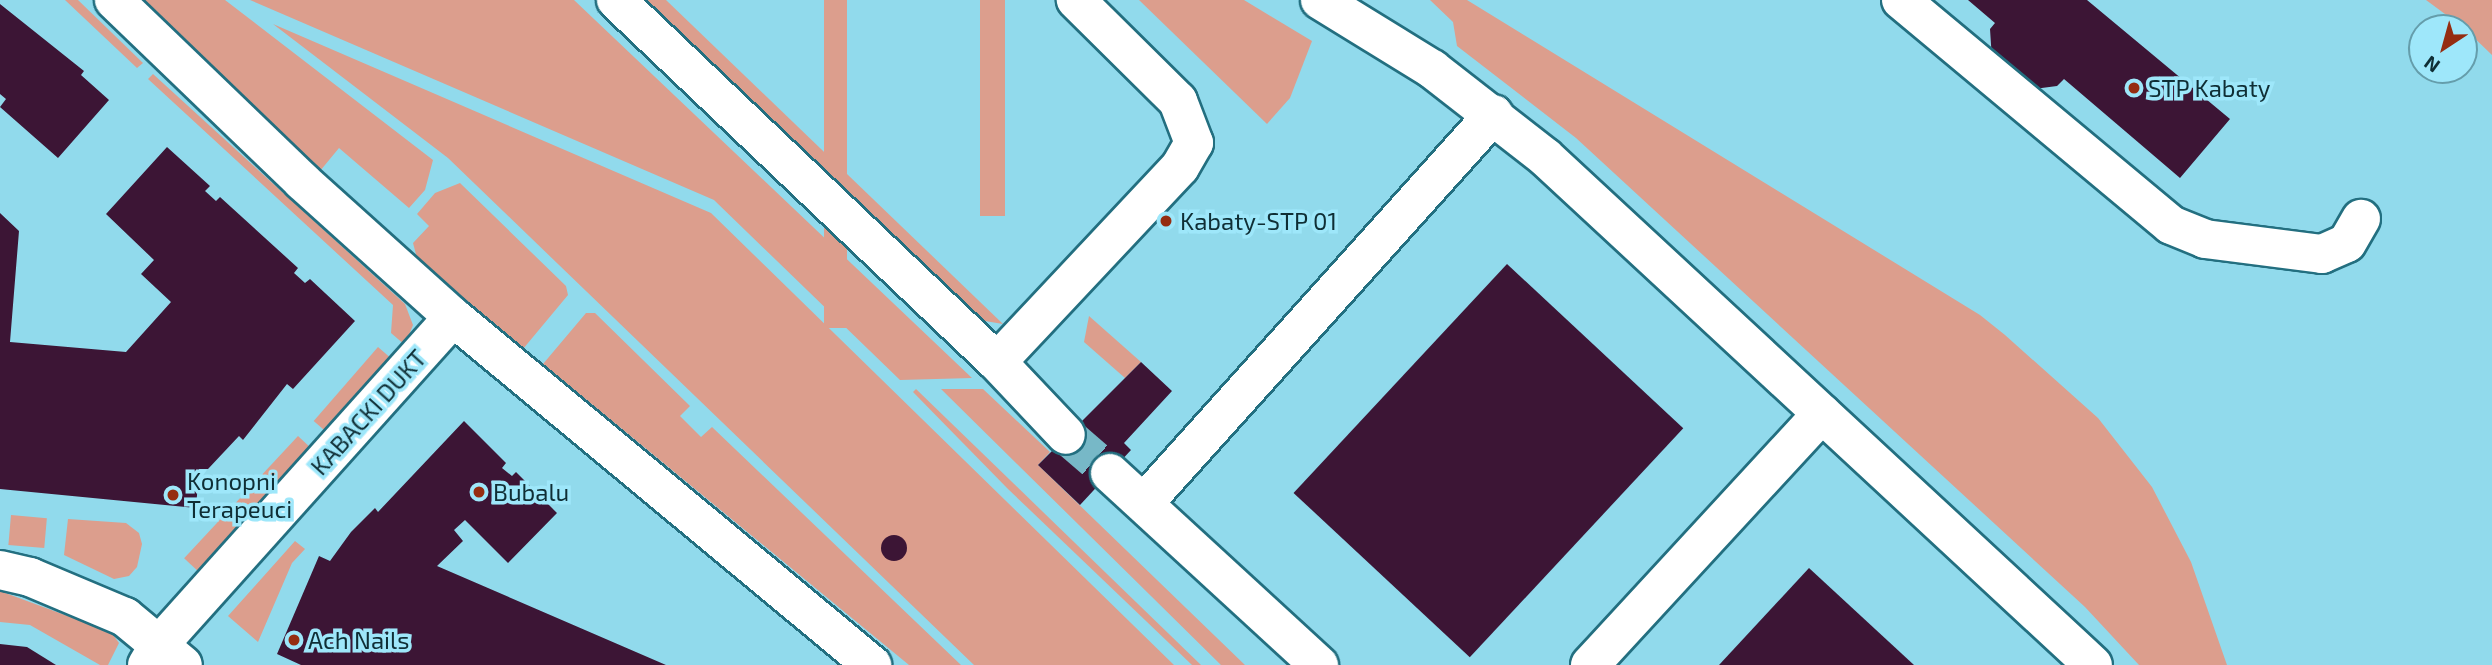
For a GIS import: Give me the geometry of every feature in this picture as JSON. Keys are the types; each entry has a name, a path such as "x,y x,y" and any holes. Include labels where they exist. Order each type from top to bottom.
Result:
{"street":[{"path":"114,0 302,181 453,317 872,665"},
{"path":"615,0 997,362 1066,435"},
{"path":"997,362 1180,167 1194,143 1178,101 1076,0"},
{"path":"1320,0 1432,68 1494,114 1645,246 2093,665"},
{"path":"1901,0 2171,225 2205,239 2322,254 2347,243 2361,219"},
{"path":"1144,503 1494,114"},
{"name":"KABACKI DUKT","path":"163,658 453,317"},
{"path":"1590,665 1822,414"},
{"path":"1110,473 1319,665"},
{"path":"0,570 30,576 125,617 163,658"}],"shaded area":[{"path":"65,0 78,0 143,63 137,68"},
{"path":"143,0 225,0 433,160 425,190 409,208 339,148 320,171"},
{"path":"250,0 574,0 972,378 900,380 714,200"},
{"path":"642,0 666,0 1003,324 979,320"},
{"path":"824,0 847,0 847,328 824,328"},
{"path":"980,0 1005,0 1005,216 980,216"},
{"path":"1139,0 1244,0 1312,41 1290,98 1267,124"},
{"path":"1430,0 1467,0 1980,315 2005,335 2098,418 2152,487 2191,562 2227,665 2139,665 2085,607 1576,138 1457,46 1453,22"},
{"path":"2426,0 2492,0 2492,55 2478,42 2478,14 2445,14"},
{"path":"273,24 711,213 1174,665 974,665 448,158"},
{"path":"153,74 405,304 413,325 405,345 391,333 393,305 148,79"},
{"path":"460,183 566,286 568,295 523,349 417,258 413,243 429,226 417,214 435,193"},
{"path":"586,313 595,313 690,406 680,416 701,437 712,427 961,665 909,665 543,364"},
{"path":"1089,316 1141,362 1125,378 1084,342"},
{"path":"378,347 392,359 327,433 314,421"},
{"path":"916,389 1201,665 1192,665 1008,489 913,392"},
{"path":"941,389 983,389 1050,452 1038,465 1245,665 1221,665"},
{"path":"298,436 311,448 197,570 184,558"},
{"path":"11,515 47,518 44,548 8,545"},
{"path":"68,519 126,523 139,533 142,544 137,567 129,576 114,579 64,555"},
{"path":"295,541 305,549 292,563 258,642 228,616"},
{"path":"0,591 111,632 119,643 108,665 100,665 30,625 0,622"}],"building":[{"name":"STP Kabaty","path":"1968,0 2087,0 2230,119 2180,178 2064,79 2057,86 2026,90 1992,60 1990,29 1995,23"},
{"path":"0,4 84,71 81,75 109,100 58,158 0,107 6,99 0,94"},
{"path":"167,147 210,186 205,191 216,201 220,197 298,268 294,273 305,283 310,279 355,321 293,389 287,384 243,440 239,436 208,469 199,469 196,508 0,489 0,213 19,231 10,342 126,352 171,302 141,274 154,260 106,214"},
{"path":"1507,264 1683,428 1470,657 1294,493"},
{"path":"1141,362 1172,391 1124,443 1131,450 1080,505 1038,465"},
{"path":"464,421 506,463 502,468 512,476 516,472 557,513 508,563 465,520 454,530 463,541 437,566 666,665 301,665 277,654 319,556 330,561 351,532 375,508 378,512"},
{"path":"894,535 903,539 907,548 903,557 894,561 885,557 881,548 885,539"},
{"path":"1809,568 1914,665 1719,665"},
{"path":"0,644 27,647 56,665 0,665"}],"tunnel":[{"path":"1066,435 1110,473"}],"place":[{"name":"STP Kabaty","path":"2134,88"},
{"name":"Kabaty-STP 01","path":"1166,221"},
{"name":"Bubalu","path":"479,492"},
{"name":"Konopni Terapeuci","path":"173,495"},
{"name":"Ach Nails","path":"294,640"}]}
